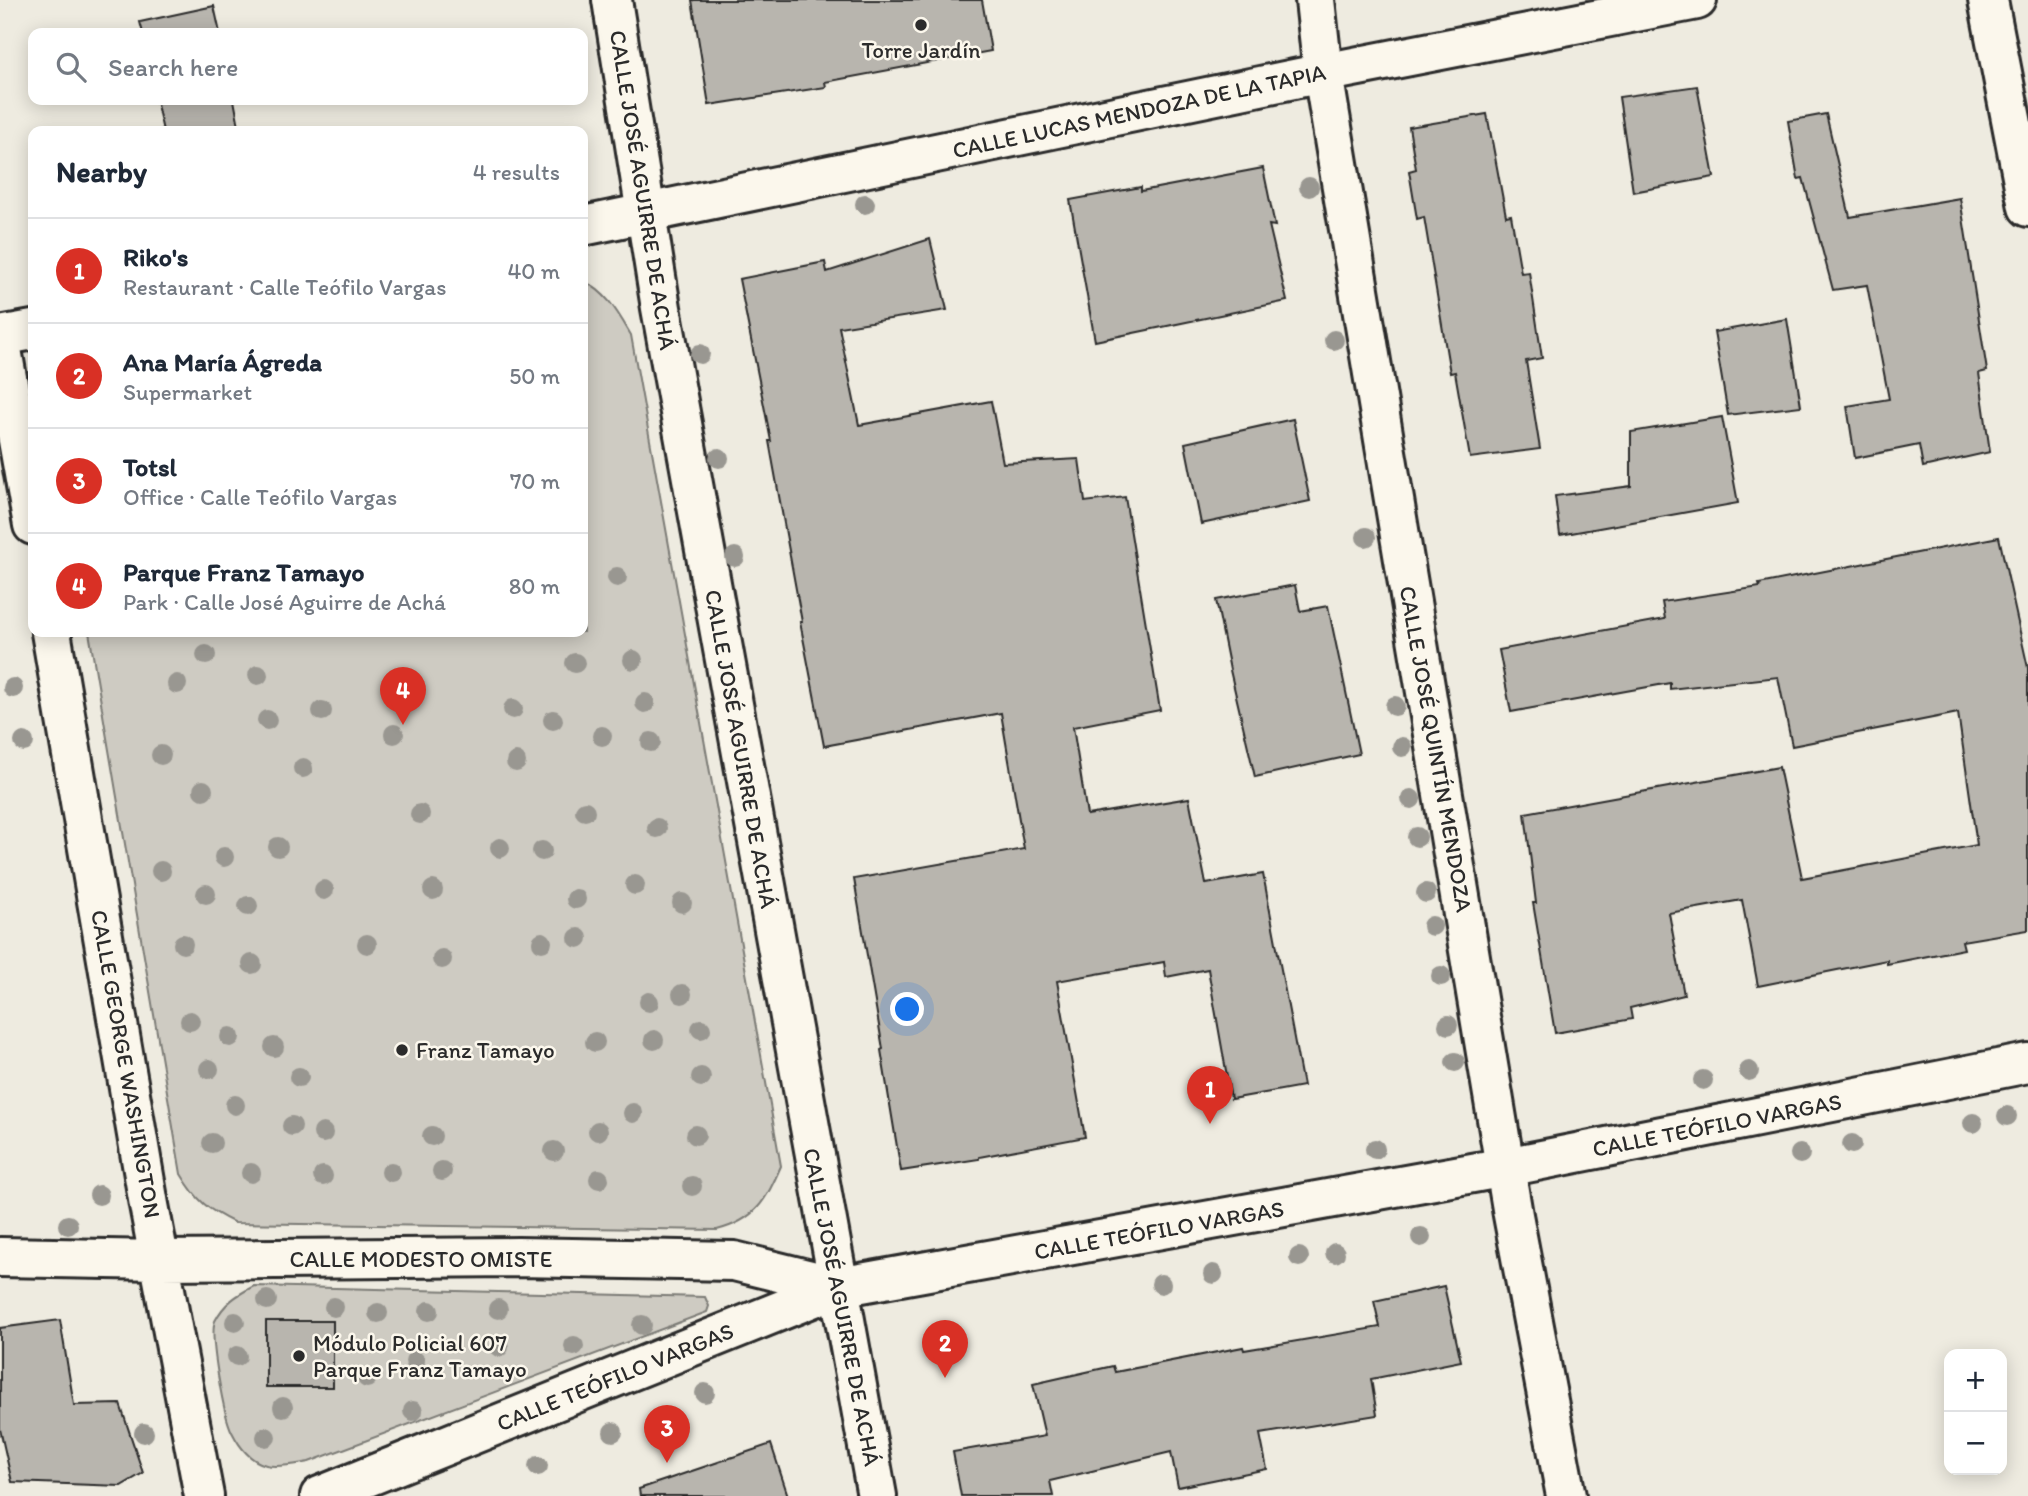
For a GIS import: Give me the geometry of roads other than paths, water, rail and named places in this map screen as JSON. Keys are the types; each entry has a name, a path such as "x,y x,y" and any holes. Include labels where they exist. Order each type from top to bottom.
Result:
{"street":[{"name":"CALLE JOSÉ AGUIRRE DE ACHÁ","path":"612,0 645,214 877,1496"},
{"name":"CALLE JOSÉ QUINTÍN MENDOZA","path":"1315,0 1323,73 1506,1167 1566,1496"},
{"name":"CALLE LUCAS MENDOZA DE LA TAPIA","path":"588,225 1323,73 1697,0"},
{"path":"1988,0 2028,207"},
{"path":"28,331 0,337 28,497"},
{"name":"CALLE GEORGE WASHINGTON","path":"52,637 160,1261 204,1496"},
{"name":"CALLE TEÓFILO VARGAS","path":"320,1496 839,1287 1506,1167 2028,1063"},
{"name":"CALLE MODESTO OMISTE","path":"0,1257 160,1261 518,1257 734,1261 839,1287"}],"place":[{"name":"Torre Jardín","path":"921,25"},
{"name":"Parque Franz Tamayo","path":"403,725"},
{"name":"Franz Tamayo","path":"402,1050"},
{"name":"Riko's","path":"1210,1124"},
{"name":"Módulo Policial 607 Parque Franz Tamayo","path":"299,1356"},
{"name":"Ana María Ágreda","path":"945,1378"},
{"name":"Totsl","path":"667,1463"}]}
